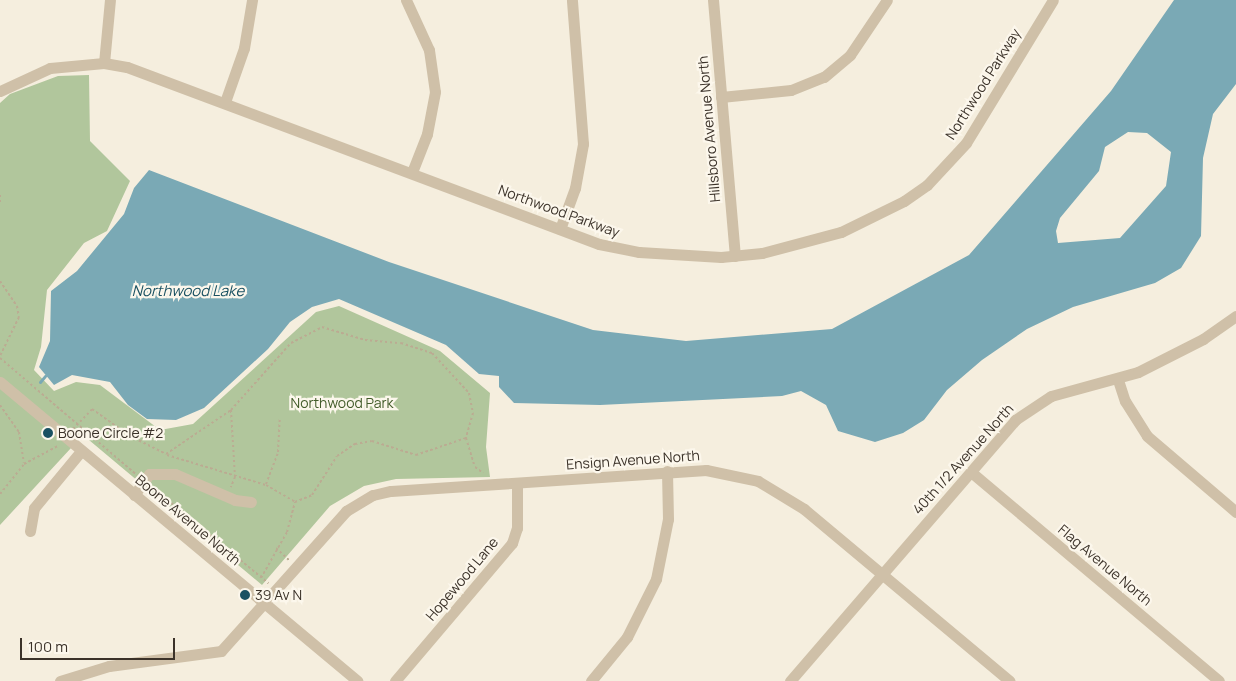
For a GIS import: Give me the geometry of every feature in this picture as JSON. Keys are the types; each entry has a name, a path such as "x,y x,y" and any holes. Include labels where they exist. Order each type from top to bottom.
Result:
{"street":[{"path":"104,63 110,0"},
{"path":"225,102 244,48 252,0"},
{"path":"406,0 429,50 434,92 427,134 412,172"},
{"path":"560,229 575,188 583,144 572,0"},
{"name":"Hillsboro Avenue North","path":"713,0 735,256"},
{"path":"721,97 791,90 824,77 850,55 887,0"},
{"name":"Northwood Parkway","path":"0,91 50,68 104,63 151,75 560,229 639,252 735,256 802,245 841,232 896,206 927,185 966,143 1053,0"},
{"name":"40th 1/2 Avenue North","path":"796,679 1015,420 1033,406 1051,396 1118,380 1196,343 1236,316"},
{"path":"1118,380 1125,401 1147,436 1236,512"},
{"name":"Boone Avenue North","path":"0,382 357,681"},
{"path":"30,531 34,508 81,451"},
{"name":"Ensign Avenue North","path":"60,681 109,666 221,650 358,501 391,491 667,471 706,470 758,481 804,509 1010,681"},
{"path":"591,681 627,638 656,579 668,519 667,471"},
{"name":"Flag Avenue North","path":"971,472 1219,681"},
{"path":"134,494 150,474 174,474 235,500 251,502"},
{"name":"Hopewood Lane","path":"395,681 512,543 517,528 517,483"}],"path":[{"path":"0,195 0,204"},
{"path":"0,281 17,306 19,317 0,356"},
{"path":"166,454 231,410 291,343 322,327 365,340 401,343 432,353 469,393 473,413 466,438 475,467 484,474 484,485"},
{"path":"0,405 19,432 24,464"},
{"path":"0,494 24,464 67,439 77,423 92,409 137,440 166,454 235,477 266,485 295,502"},
{"path":"231,410 235,477"},
{"path":"266,485 278,452 280,418"},
{"path":"295,502 312,495 337,456 355,444 372,441 416,455 466,438"},
{"path":"260,578 270,567 276,548 287,532 295,502"},
{"path":"276,548 297,567"}],"green space":[{"name":"Northwood Park","path":"89,75 90,141 130,181 107,231 84,243 47,290 41,347 34,370 54,391 76,382 100,385 160,430 193,424 316,312 339,306 440,351 490,393 486,447 490,477 396,479 364,486 330,506 262,585 83,435 0,525 0,103 10,94 58,76"}],"water":[{"name":"Northwood Lake","path":"1174,0 1236,0 1236,84 1213,114 1203,158 1201,236 1181,268 1155,283 1073,307 1027,329 982,360 947,390 924,420 903,433 875,442 838,431 826,405 801,391 782,396 600,405 514,403 499,387 499,376 479,374 446,345 339,299 312,307 290,322 268,349 204,408 176,420 147,419 128,405 110,382 72,375 54,385 39,367 50,341 51,291 77,271 124,214 134,188 149,170 389,262 593,330 686,341 832,329 969,255 1111,91","holes":["1128,132 1147,133 1171,152 1166,186 1120,238 1058,243 1056,231 1060,218 1099,171 1105,147"]}],"waterway":[{"path":"40,382 45,376"}],"place":[{"name":"Boone Circle #2","path":"48,433"},
{"name":"39 Av N","path":"245,595"}]}
